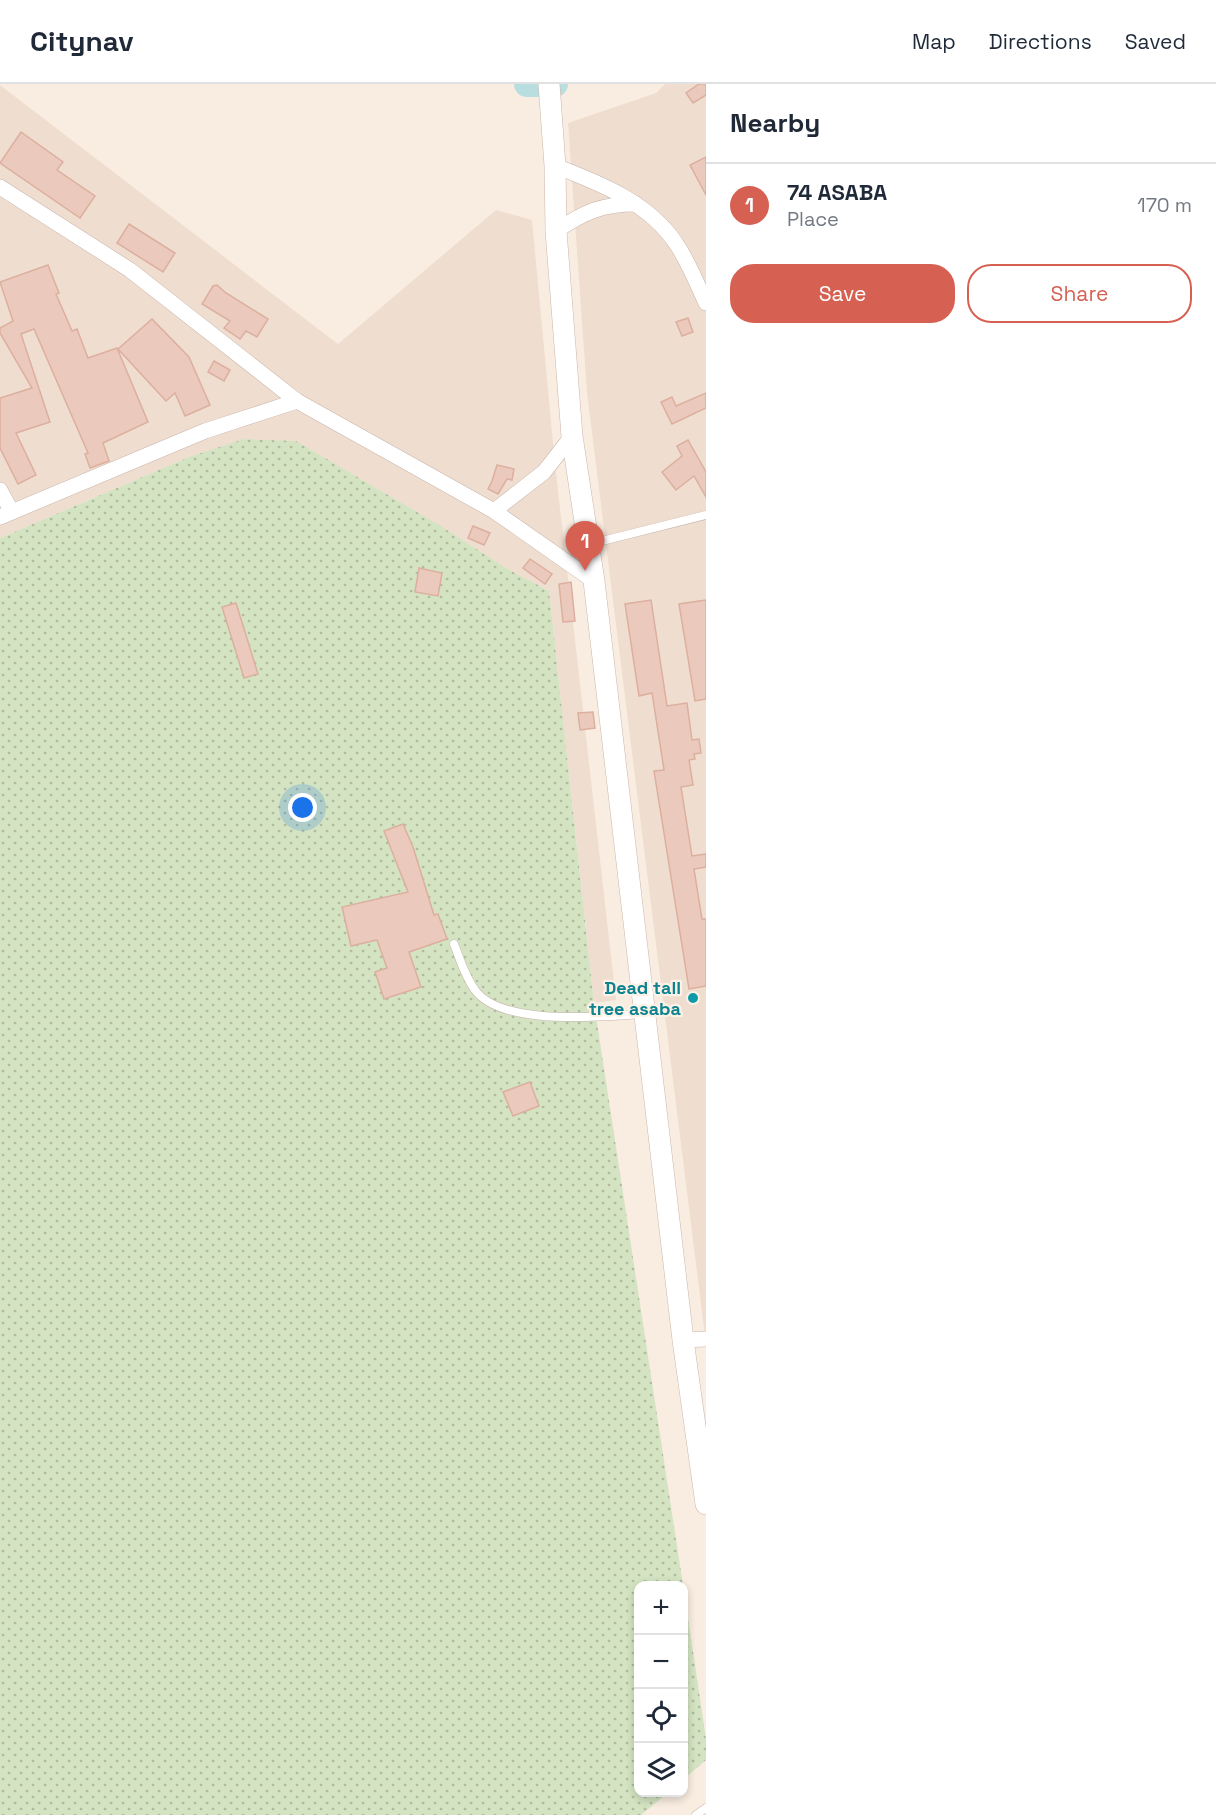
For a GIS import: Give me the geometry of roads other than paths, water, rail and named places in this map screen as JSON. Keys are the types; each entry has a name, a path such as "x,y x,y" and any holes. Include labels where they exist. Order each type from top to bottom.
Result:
{"main road":[{"path":"549,84 555,166 556,231 573,436 594,580 683,1340 706,1504"}],"street":[{"path":"555,166 591,179 638,204 663,226 678,246 706,303"},
{"path":"0,187 130,270 297,401 494,511 594,580"},
{"path":"556,231 592,210 614,204 638,204"},
{"path":"0,490 6,514 205,431 297,401"},
{"path":"494,511 544,472 573,436"},
{"path":"683,1340 706,1339"}],"lane":[{"path":"588,544 706,515"},
{"path":"454,944 475,990 492,1004 516,1012 551,1017 645,1014"},
{"path":"696,1815 706,1808"}],"waterway":[{"path":"527,84 555,84"}],"place":[{"name":"74 ASABA","path":"585,571"},
{"name":"Dead tall tree asaba","path":"693,998"}]}
